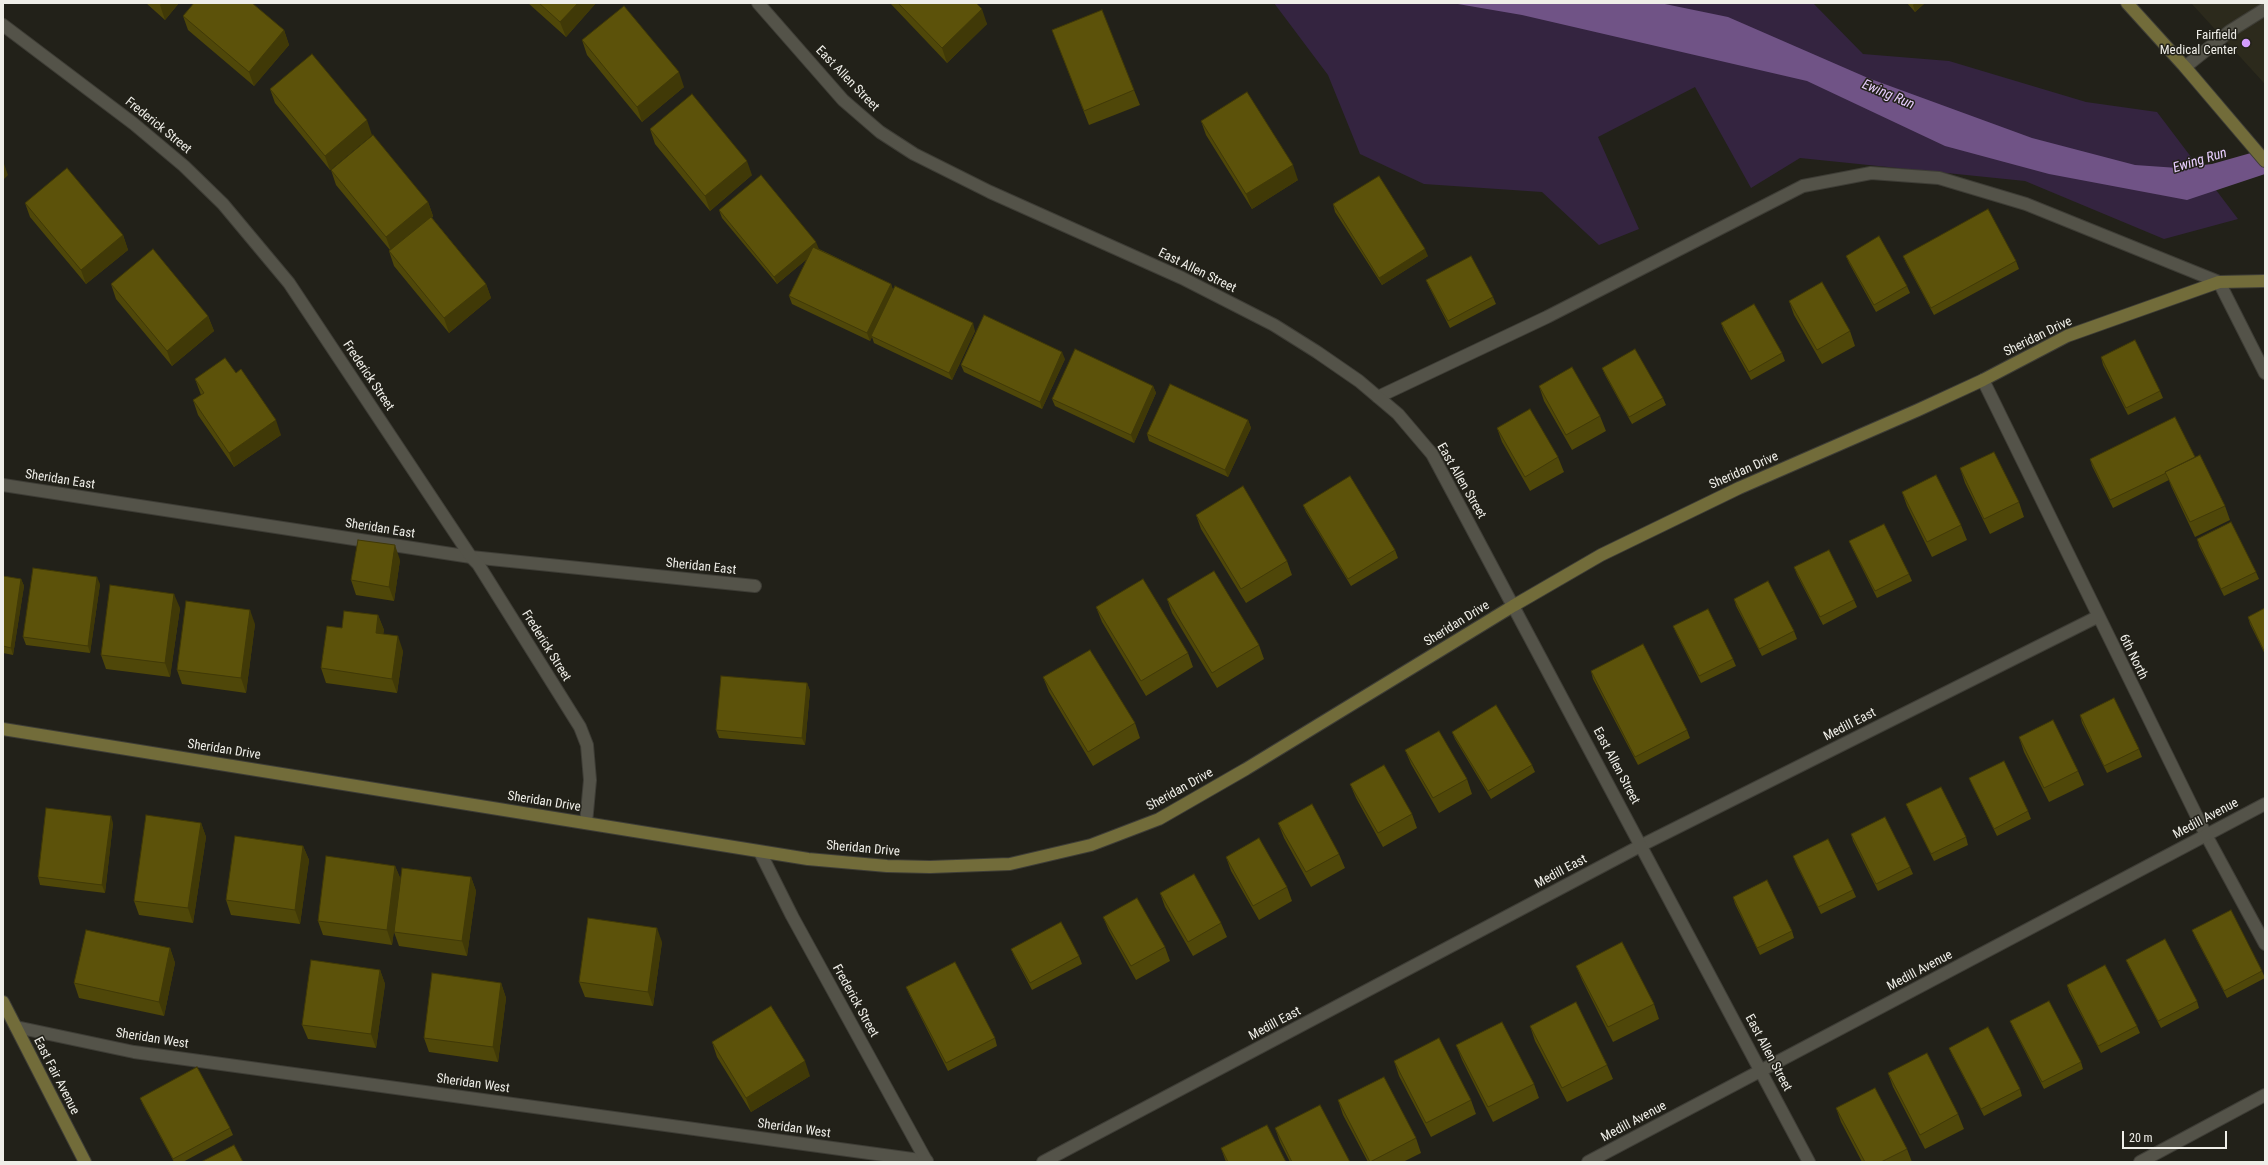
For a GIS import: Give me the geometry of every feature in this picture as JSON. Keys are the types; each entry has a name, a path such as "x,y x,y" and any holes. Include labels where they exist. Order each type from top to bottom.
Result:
{"main road":[{"path":"2127,3 2185,67 2265,161"},
{"name":"Sheridan Drive","path":"3,729 760,852 887,866 930,867 1010,864 1091,844 1159,819 1194,800 1513,606 1601,555 1739,488 1983,380 2067,336 2219,282 2265,281"},
{"name":"East Fair Avenue","path":"3,1002 85,1162"}],"street":[{"name":"East Allen Street","path":"758,3 844,100 880,132 914,154 990,192 1182,278 1274,325 1359,381 1398,414 1432,454 1642,845 1809,1162"},
{"path":"2185,67 2230,31 2265,9"},
{"name":"Frederick Street","path":"3,24 134,124 184,166 223,204 289,283 471,557 478,564 580,727 587,745 590,780 586,823"},
{"path":"1378,397 1547,317 1803,186 1871,173 1939,178 2026,204 2219,282 2265,372"},
{"name":"6th North","path":"1983,380 2097,617 2206,835 2265,944"},
{"name":"Sheridan East","path":"3,485 471,557 756,586"},
{"name":"Medill East","path":"1043,1162 1642,845 2097,617"},
{"name":"Medill Avenue","path":"1588,1162 2265,804"},
{"name":"Frederick Street","path":"760,852 792,916 927,1162"},
{"name":"Sheridan West","path":"16,1027 134,1052 927,1162"},
{"path":"2140,1162 2265,1095"}],"shaded area":[{"path":"1274,3 1813,3 1863,54 1949,61 2086,102 2157,112 2238,219 2164,239 2025,181 1800,158 1751,188 1695,87 1598,137 1639,229 1599,245 1542,192 1424,184 1360,154 1328,75"},
{"name":"Fairfield Medical Center","path":"2191,3 2265,3 2265,85 2263,82"}],"water":[{"name":"Ewing Run","path":"1452,3 1660,3 1728,17 1868,78 2032,138 2135,165 2178,168 2212,164 2265,149 2265,174 2187,200 2049,174 1945,146 1807,81 1522,15"}],"building":[{"path":"194,3 252,3 284,30 249,72 183,16"},
{"path":"539,3 578,3 560,22"},
{"path":"898,3 976,3 982,9 942,48"},
{"path":"624,6 679,72 637,107 582,40"},
{"path":"1102,10 1134,90 1084,111 1052,30"},
{"path":"312,54 367,120 325,156 270,89"},
{"path":"1247,92 1293,165 1246,194 1201,121"},
{"path":"692,94 747,161 705,196 650,129"},
{"path":"373,135 428,202 386,237 331,170"},
{"path":"67,168 123,235 81,270 25,203"},
{"path":"761,175 816,242 774,277 719,210"},
{"path":"1379,176 1425,249 1379,278 1333,204"},
{"path":"1988,209 2016,261 1931,308 1903,256"},
{"path":"431,217 486,284 444,318 389,251"},
{"path":"1879,236 1907,286 1874,305 1846,256"},
{"path":"813,247 891,284 867,333 789,296"},
{"path":"153,249 208,316 167,351 111,284"},
{"path":"1471,256 1493,297 1448,321 1426,280"},
{"path":"1822,282 1850,331 1817,350 1789,301"},
{"path":"895,286 973,323 949,373 871,336"},
{"path":"1754,304 1782,353 1749,372 1721,323"},
{"path":"984,315 1062,352 1040,402 961,365"},
{"path":"2135,340 2160,391 2126,408 2101,357"},
{"path":"1075,349 1153,386 1131,435 1052,399"},
{"path":"1635,349 1663,398 1629,417 1602,368"},
{"path":"225,358 236,373 241,369 276,420 229,453 193,400 204,393 195,379"},
{"path":"1572,367 1600,416 1566,435 1539,386"},
{"path":"1170,384 1248,420 1225,470 1147,434"},
{"path":"1530,409 1558,457 1525,477 1497,428"},
{"path":"2175,417 2195,457 2110,500 2090,459"},
{"path":"1994,452 2019,502 1984,519 1960,468"},
{"path":"2200,455 2225,506 2190,522 2165,472"},
{"path":"1936,475 1961,525 1927,542 1902,492"},
{"path":"1350,476 1395,550 1348,579 1303,505"},
{"path":"1243,486 1287,561 1241,589 1196,515"},
{"path":"2231,522 2256,572 2221,589 2197,539"},
{"path":"1884,524 1909,574 1875,591 1849,541"},
{"path":"358,540 395,545 389,587 351,580"},
{"path":"1829,550 1854,600 1820,617 1794,567"},
{"path":"33,568 97,577 88,646 23,637"},
{"path":"1214,571 1259,645 1212,673 1167,599"},
{"path":"3,576 21,579 11,648 3,646"},
{"path":"1143,579 1188,653 1141,681 1096,607"},
{"path":"1768,581 1794,631 1759,649 1734,599"},
{"path":"110,585 174,594 165,663 101,655"},
{"path":"186,601 250,610 241,678 177,670"},
{"path":"2265,608 2265,653 2248,617"},
{"path":"1708,609 1733,659 1699,676 1673,626"},
{"path":"344,611 378,615 376,633 398,636 392,679 321,668 327,626 342,628"},
{"path":"1643,644 1687,730 1635,757 1591,671"},
{"path":"1090,650 1135,723 1088,752 1043,677"},
{"path":"721,676 807,683 802,738 716,730"},
{"path":"2114,698 2139,749 2104,766 2080,715"},
{"path":"1496,705 1532,765 1488,791 1452,732"},
{"path":"2053,720 2078,771 2044,788 2019,737"},
{"path":"1439,731 1467,779 1433,798 1405,750"},
{"path":"2004,761 2028,811 1994,829 1969,778"},
{"path":"1384,765 1412,814 1378,833 1350,784"},
{"path":"1941,787 1966,837 1931,854 1906,804"},
{"path":"1312,804 1339,854 1306,872 1278,823"},
{"path":"46,808 111,816 102,885 38,877"},
{"path":"146,815 201,823 188,908 134,901"},
{"path":"1885,817 1910,867 1876,884 1851,834"},
{"path":"235,836 303,846 295,910 226,900"},
{"path":"1259,838 1287,887 1253,906 1226,857"},
{"path":"1828,839 1853,890 1818,907 1793,856"},
{"path":"326,856 395,866 387,930 318,921"},
{"path":"402,868 471,877 462,941 394,932"},
{"path":"1194,874 1221,923 1188,942 1160,893"},
{"path":"1767,880 1792,931 1757,948 1733,897"},
{"path":"1137,898 1165,947 1131,966 1103,917"},
{"path":"2231,910 2262,971 2224,991 2192,930"},
{"path":"588,918 657,928 648,992 579,982"},
{"path":"1061,922 1079,956 1030,983 1011,949"},
{"path":"86,930 170,948 159,1002 74,983"},
{"path":"2165,939 2197,1001 2158,1021 2126,960"},
{"path":"1622,942 1654,1004 1608,1027 1576,966"},
{"path":"311,960 380,970 371,1034 302,1025"},
{"path":"955,962 995,1038 946,1063 906,987"},
{"path":"2105,965 2137,1026 2098,1046 2067,985"},
{"path":"432,973 501,983 493,1047 424,1038"},
{"path":"2049,1001 2081,1062 2042,1082 2010,1021"},
{"path":"1576,1002 1607,1065 1562,1088 1530,1026"},
{"path":"771,1006 805,1061 746,1098 712,1042"},
{"path":"1502,1022 1534,1084 1488,1107 1456,1045"},
{"path":"1988,1027 2020,1089 1981,1109 1949,1048"},
{"path":"1439,1038 1471,1100 1426,1123 1394,1061"},
{"path":"1927,1053 1958,1114 1920,1135 1888,1073"},
{"path":"197,1067 230,1128 173,1159 140,1098"},
{"path":"1384,1077 1416,1138 1370,1162 1338,1100"},
{"path":"1875,1088 1907,1149 1881,1162 1865,1162 1836,1108"},
{"path":"1320,1105 1350,1162 1292,1162 1275,1128"},
{"path":"1267,1125 1286,1162 1228,1162 1221,1148"},
{"path":"234,1145 243,1162 201,1162"}],"place":[{"name":"Fairfield Medical Center","path":"2246,43"}]}
